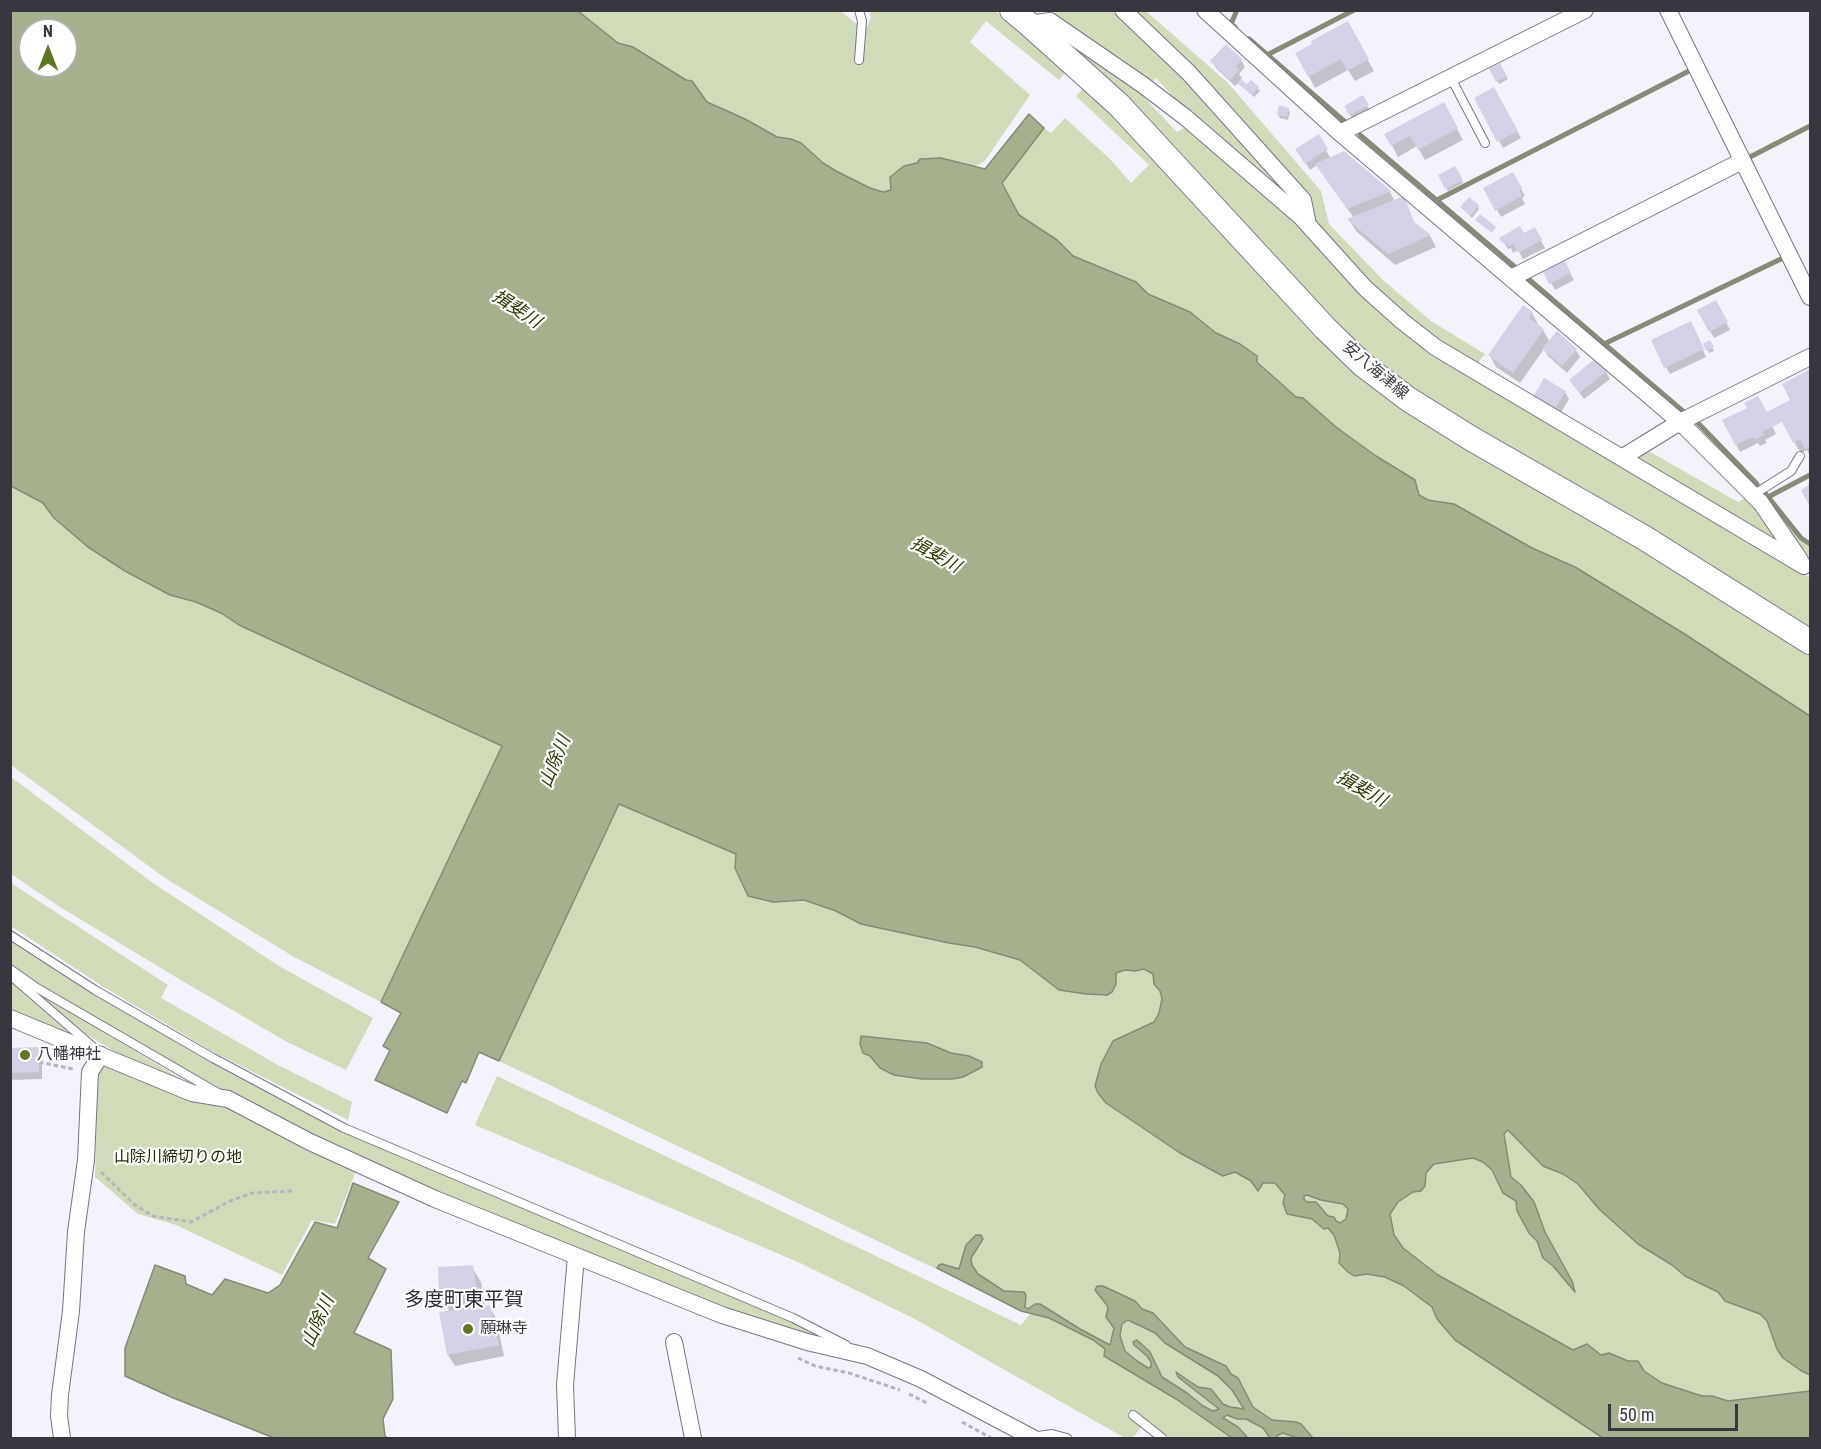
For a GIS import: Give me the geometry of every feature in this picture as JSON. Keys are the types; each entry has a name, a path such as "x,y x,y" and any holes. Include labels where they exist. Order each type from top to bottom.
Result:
{"main road":[{"name":"安八海津線","path":"1021,17 1119,105 1325,328 1362,364 1408,399 1472,439 1643,537 1810,642"}],"street":[{"path":"1123,10 1189,73 1303,200 1308,225"},
{"path":"1340,133 1585,10"},
{"path":"1668,10 1810,297"},
{"path":"1210,12 1340,133 1680,422 1761,503 1807,568"},
{"path":"1021,17 1050,21 1185,117 1308,225 1365,288 1435,347 1807,568"},
{"path":"1511,278 1742,161"},
{"path":"1623,457 1680,422 1810,357"},
{"path":"10,1018 101,1054 192,1094 228,1099 310,1142 435,1199 722,1315 807,1342 867,1356 921,1379 1032,1438"},
{"path":"62,1438 59,1416 60,1395 76,1232 86,1160 90,1072 101,1054"},
{"path":"567,1438 565,1385 576,1256"},
{"path":"674,1342 693,1438"}],"lane":[{"path":"859,10 862,21 860,60"},
{"path":"1451,78 1485,143"},
{"path":"1753,495 1791,471 1800,456"},
{"path":"10,935 95,990 213,1058 344,1128 793,1318 867,1356"},
{"path":"10,969 37,988 228,1099"},
{"path":"10,975 101,1054"},
{"path":"1133,1415 1162,1438"},
{"path":"1032,1438 1052,1434 1067,1438"}],"path":[{"path":"39,1062 90,1072"},
{"path":"86,1160 135,1205 153,1216 191,1222 230,1201 252,1193 293,1191"},
{"path":"793,1356 815,1366 849,1373 904,1392 932,1406"},
{"path":"960,1420 991,1438"}],"green space":[{"path":"578,11 841,11 855,23 867,27 871,18 869,11 995,11 1068,69 1059,80 986,21 970,42 1030,95 984,162 972,167 941,158 904,166 890,176 891,190 883,192 836,171 823,163 801,143 777,137 707,102 692,81 686,80 633,47 618,43"},
{"path":"1043,11 1112,11 1181,74 1299,207 1199,125 1156,78 1149,85 1051,13"},
{"path":"1128,11 1146,11 1228,83 1321,191 1329,224 1383,280 1431,321 1485,354 1476,365 1410,319 1372,286"},
{"path":"1074,46 1137,90 1177,132 1184,128 1293,216 1360,289 1810,578 1810,630 1414,390 1361,347 1071,49"},
{"path":"1086,85 1292,308 1810,653 1810,716 1683,633 1575,567 1532,548 1441,501 1428,500 1419,495 1415,480 1336,427 1303,398 1296,397 1240,344 1148,294 1136,282 1073,256 1057,240 1018,215 1002,183 1044,128 1051,133 1065,118 1111,160 1131,183 1149,165 1076,96"},
{"path":"1647,450 1738,502 1747,497 1789,548 1637,460 1638,455"},
{"path":"10,486 43,503 54,518 170,595 196,602 221,613 239,625 502,746 381,1002 294,957 165,878 11,765"},
{"path":"1771,505 1799,539 1810,547 1810,561"},
{"path":"11,777 153,883 279,966 373,1018 346,1070 287,1042 184,982 60,907 11,874"},
{"path":"618,804 736,854 740,881 748,896 773,902 804,900 836,911 861,924 975,947 1118,950 1491,1113 1722,1277 1810,1363 1810,1438 1167,1438 1128,1410 1128,1415 1142,1427 1132,1438 1125,1438 913,1318 798,1262 475,1125 497,1076 1021,1325 1030,1314 499,1061","holes":["891,1040 927,1043 951,1053 969,1056 971,1072 962,1077 922,1079 894,1075 880,1068 870,1056"]},
{"path":"11,883 168,985 161,998 278,1065 352,1102 348,1120 217,1054 102,986 11,926"},
{"path":"10,941 91,993 210,1062 340,1131 821,1335 820,1340 732,1315 439,1194 331,1146 193,1074 44,987 11,964"},
{"path":"10,981 25,995 73,1036 11,1013"},
{"path":"33,991 203,1092 133,1063 76,1028"},
{"name":"山除川締切りの地","path":"103,1062 180,1085 356,1171 335,1224 312,1220 282,1275 176,1225 138,1214 95,1177 98,1067"}],"water":[{"path":"10,11 578,11 618,43 633,47 686,80 692,81 707,102 777,137 801,143 823,163 836,171 883,192 891,190 890,177 904,166 917,163 920,159 941,158 985,169 1029,114 1044,128 1002,183 1019,215 1057,240 1073,256 1136,282 1148,294 1190,312 1216,333 1240,344 1257,356 1257,362 1296,397 1303,398 1336,427 1415,480 1419,495 1428,500 1454,504 1532,548 1575,567 1683,633 1810,716 1810,1375 1783,1358 1777,1349 1767,1321 1760,1314 1725,1301 1718,1292 1685,1276 1638,1244 1599,1209 1578,1184 1563,1174 1543,1166 1508,1130 1504,1134 1511,1177 1521,1185 1534,1202 1545,1232 1572,1281 1575,1292 1543,1258 1537,1241 1529,1233 1517,1211 1516,1201 1503,1193 1492,1170 1483,1162 1473,1158 1434,1164 1426,1173 1425,1186 1421,1191 1413,1192 1398,1202 1390,1214 1394,1235 1403,1248 1438,1275 1573,1350 1587,1344 1601,1355 1609,1353 1628,1361 1638,1361 1644,1371 1662,1383 1702,1396 1712,1396 1728,1401 1810,1391 1810,1438 1603,1438 1455,1340 1437,1319 1432,1307 1404,1286 1385,1277 1367,1274 1354,1276 1348,1272 1339,1263 1340,1253 1334,1235 1328,1228 1324,1229 1312,1219 1287,1214 1283,1203 1285,1195 1275,1183 1263,1183 1258,1191 1251,1181 1235,1172 1223,1176 1180,1153 1106,1103 1095,1086 1101,1064 1113,1041 1154,1022 1159,1013 1162,999 1160,991 1154,984 1153,974 1144,969 1116,973 1116,984 1112,992 1107,995 1059,990 1020,960 975,947 861,924 836,911 804,900 773,902 748,896 735,868 736,854 619,804 499,1061 479,1052 466,1083 462,1081 447,1113 375,1080 390,1050 383,1046 401,1013 381,1002 502,746 239,625 221,613 196,602 170,595 125,571 88,547 54,518 43,503 11,486","holes":["1304,1196 1343,1204 1348,1209 1346,1219 1340,1223 1336,1221 1334,1217 1328,1216 1316,1202 1307,1202"]},
{"path":"861,1036 927,1043 951,1053 969,1056 982,1062 982,1067 963,1077 952,1079 922,1079 894,1075 880,1068 870,1056 863,1053 860,1044"},
{"name":"山除川","path":"353,1183 399,1202 368,1258 386,1269 354,1333 391,1350 393,1399 383,1419 385,1436 388,1438 274,1438 125,1376 125,1348 155,1265 185,1276 186,1284 212,1295 225,1279 268,1293 280,1285 315,1222 337,1228"},
{"path":"976,1235 981,1235 983,1239 971,1258 972,1265 978,1274 1004,1291 1024,1292 1025,1307 1028,1309 1035,1304 1040,1304 1110,1345 1114,1328 1106,1317 1108,1308 1106,1304 1095,1290 1097,1286 1103,1286 1135,1301 1142,1309 1153,1313 1185,1347 1226,1366 1231,1374 1238,1378 1253,1407 1272,1420 1301,1424 1313,1438 1297,1438 1283,1433 1276,1438 1270,1438 1263,1428 1246,1419 1237,1419 1227,1415 1223,1418 1238,1427 1248,1438 1232,1438 1176,1399 1104,1356 1105,1349 1093,1340 1049,1318 1021,1311 937,1268 942,1264 959,1269 966,1245","holes":["1128,1320 1155,1333 1165,1343 1218,1376 1232,1390 1244,1409 1223,1404 1211,1389 1198,1387 1176,1372 1178,1377 1219,1409 1213,1411 1203,1406 1162,1377 1150,1352 1137,1340 1133,1342 1134,1345 1147,1356 1151,1367 1148,1368 1125,1351 1120,1336 1122,1324"]}],"building":[{"path":"1348,21 1369,59 1347,71 1341,59 1308,77 1295,53 1312,44 1311,41"},
{"path":"1226,44 1242,59 1235,67 1239,70 1230,80 1210,61"},
{"path":"1500,63 1507,76 1496,82 1489,69"},
{"path":"1241,79 1247,84 1251,80 1259,87 1252,95 1237,83"},
{"path":"1494,87 1518,131 1497,142 1474,98"},
{"path":"1363,95 1369,105 1349,115 1344,106"},
{"path":"1444,102 1458,128 1418,150 1410,136 1391,146 1384,134"},
{"path":"1279,105 1289,108 1287,117 1277,115"},
{"path":"1319,134 1328,149 1305,164 1295,149"},
{"path":"1344,151 1391,191 1347,209 1315,164"},
{"path":"1455,166 1463,180 1445,189 1438,175"},
{"path":"1513,172 1522,188 1519,190 1522,196 1495,211 1483,188"},
{"path":"1404,196 1414,222 1431,235 1388,254 1347,219"},
{"path":"1469,197 1479,205 1470,216 1460,207"},
{"path":"1480,214 1496,227 1492,233 1475,220"},
{"path":"1520,226 1524,233 1535,227 1542,240 1518,253 1513,244 1508,246 1499,238"},
{"path":"1564,259 1571,273 1549,284 1542,270"},
{"path":"1716,300 1728,322 1709,332 1697,310"},
{"path":"1523,305 1533,312 1529,318 1544,329 1513,373 1488,355"},
{"path":"1691,321 1704,349 1664,368 1651,340"},
{"path":"1557,331 1577,349 1562,366 1542,349"},
{"path":"1710,340 1714,347 1706,351 1703,344"},
{"path":"1596,358 1607,371 1579,393 1569,380"},
{"path":"1810,369 1810,446 1805,449 1800,439 1793,443 1782,422 1762,432 1764,435 1754,440 1753,437 1735,445 1722,420 1747,408 1744,403 1758,396 1767,412 1790,400 1782,384"},
{"path":"1544,378 1566,391 1554,410 1533,397"},
{"path":"1810,484 1810,507 1801,490"},
{"name":"八幡神社","path":"39,1047 39,1072 10,1073 10,1048"},
{"path":"473,1265 477,1291 439,1296 438,1267"},
{"name":"願琳寺","path":"490,1305 499,1345 447,1355 439,1312"}],"waterway":[{"path":"1235,27 1231,24 1237,10"},
{"path":"1267,55 1354,10"},
{"path":"1249,39 1344,121"},
{"path":"1437,200 1691,70"},
{"path":"1748,158 1810,126"},
{"path":"1360,135 1516,268"},
{"path":"1604,344 1783,258"},
{"path":"1526,277 1685,413"},
{"path":"1697,422 1757,484"},
{"path":"1768,497 1810,475"},
{"path":"1765,493 1801,538 1810,544"}],"place":[{"name":"八幡神社","path":"25,1055"},
{"name":"願琳寺","path":"468,1329"}],"district":[{"name":"多度町東平賀","path":"464,1301"}],"water label":[{"name":"揖斐川","path":"516,310"},
{"name":"揖斐川","path":"935,556"},
{"name":"揖斐川","path":"1361,790"}]}
